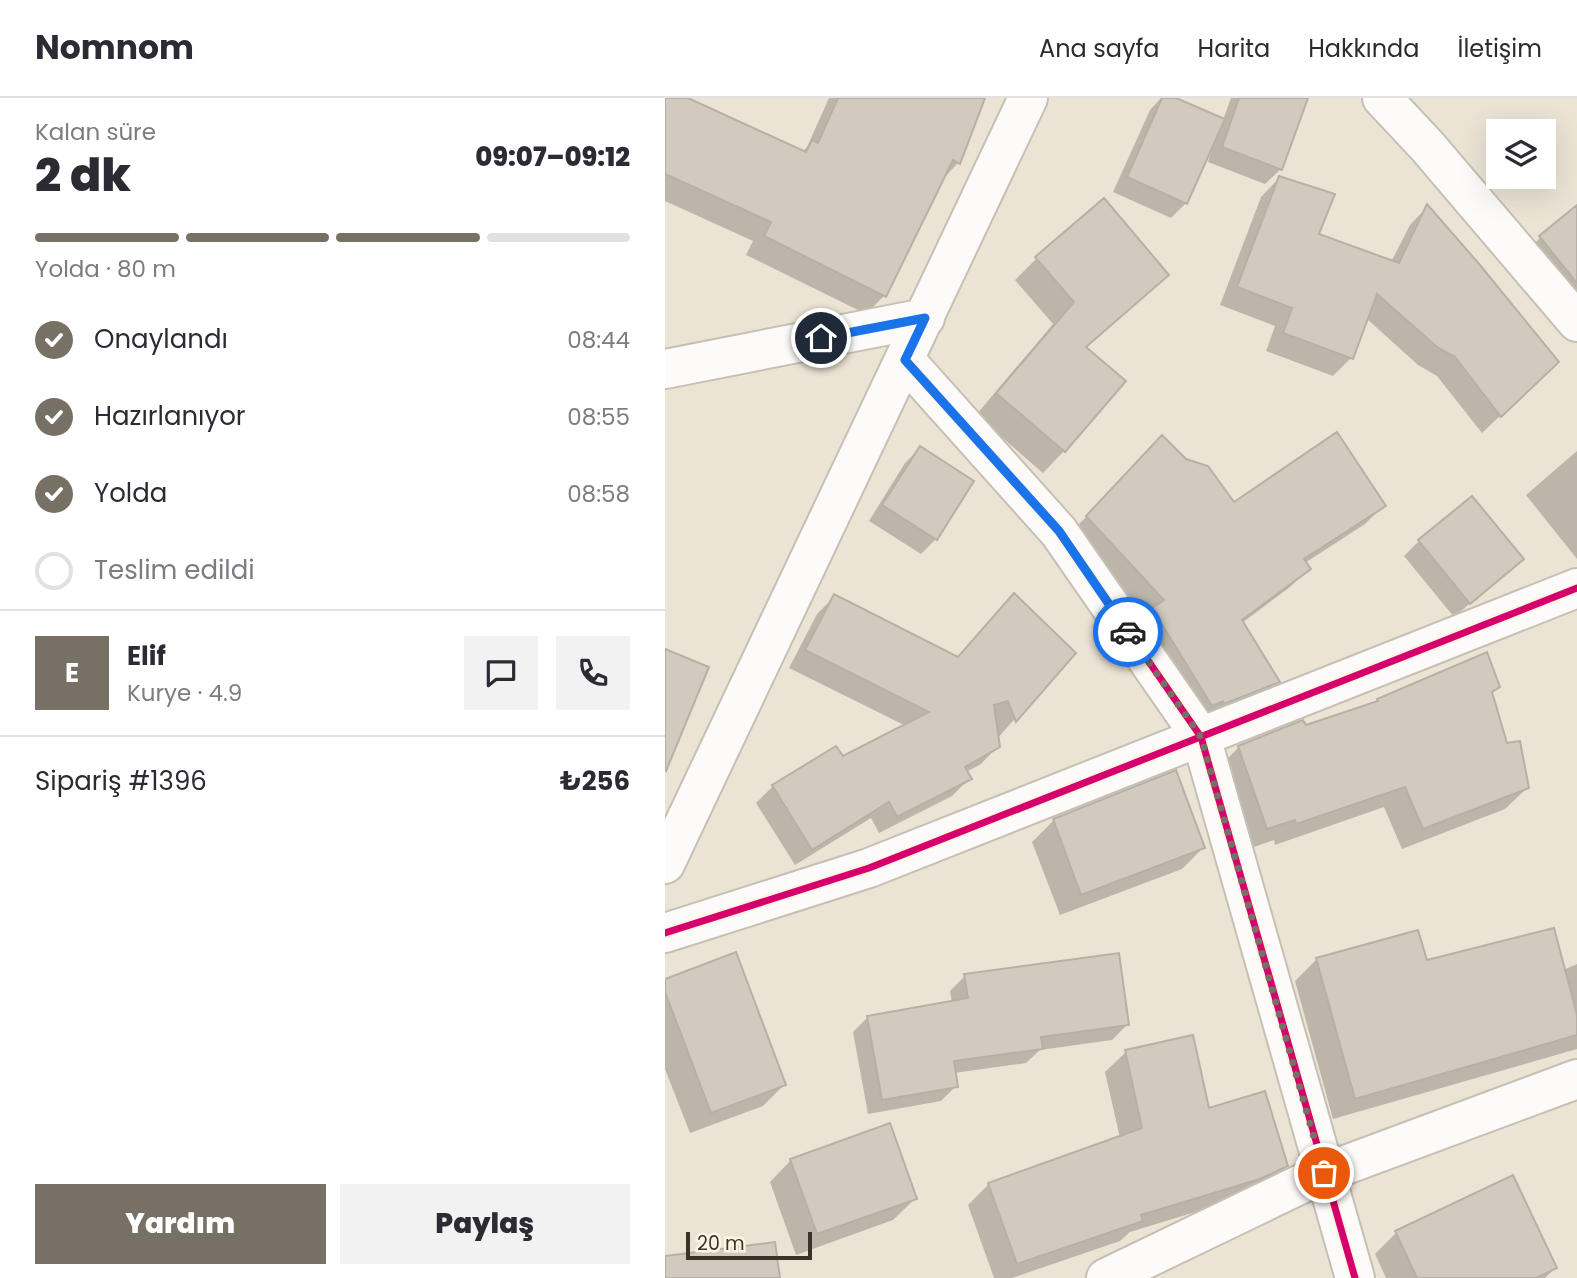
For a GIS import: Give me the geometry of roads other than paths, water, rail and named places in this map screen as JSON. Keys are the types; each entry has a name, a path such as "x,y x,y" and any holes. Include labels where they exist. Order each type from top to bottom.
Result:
{"street":[{"path":"665,864 1028,98"},
{"path":"1382,98 1427,146 1577,322"},
{"path":"665,369 925,318"},
{"path":"905,360 1059,531 1201,737 1355,1278"},
{"path":"665,933 869,867 1577,588"},
{"path":"1105,1278 1324,1173 1577,1079"}]}
